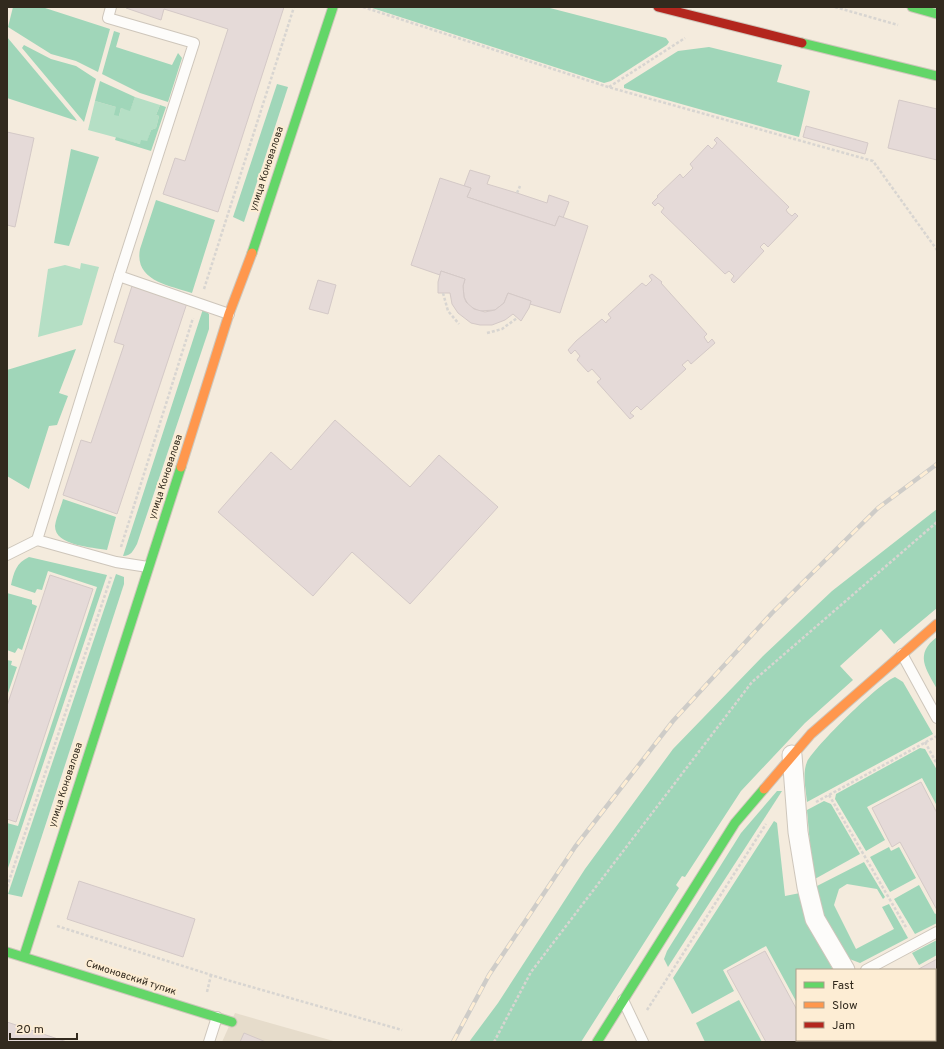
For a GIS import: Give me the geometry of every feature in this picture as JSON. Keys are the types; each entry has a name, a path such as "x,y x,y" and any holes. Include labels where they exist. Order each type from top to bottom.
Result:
{"street":[{"name":"улица Коновалова","path":"24,956 148,567 198,417 229,314 239,291 333,7"},
{"path":"658,7 937,76"},
{"path":"912,7 937,14"},
{"path":"597,1042 735,823 811,734 937,624"},
{"path":"792,755 798,832 807,887 815,919 844,969"},
{"name":"Симоновский тупик","path":"7,952 24,956 232,1022"}],"lane":[{"path":"37,540 119,276 194,43 108,18 111,7"},
{"path":"119,276 229,314"},
{"path":"7,555 37,540 116,562 148,567"},
{"path":"902,654 937,718"},
{"path":"868,969 937,932"},
{"path":"623,1000 643,1042"},
{"path":"209,1042 217,1017"}],"path":[{"path":"202,296 294,7"},
{"path":"363,7 608,87 873,161 937,250"},
{"path":"835,7 901,26"},
{"path":"608,87 685,38"},
{"path":"517,193 520,186"},
{"path":"443,293 446,306 459,324"},
{"path":"121,548 194,316"},
{"path":"487,333 502,329 517,318"},
{"path":"494,1042 531,972 752,682 937,522"},
{"path":"7,887 113,573"},
{"path":"796,808 807,807 937,736"},
{"path":"925,742 937,764"},
{"path":"829,795 915,944"},
{"path":"636,1027 768,821"},
{"path":"56,926 227,980 402,1030"}],"shaded area":[{"path":"235,1013 337,1042 222,1042"}],"green space":[{"path":"13,7 42,7 110,29 98,72 76,61 51,54 8,27"},
{"path":"369,7 546,7 666,38 669,42 667,45 611,81 604,83"},
{"path":"114,31 120,33 116,47 172,65 178,53 182,58 168,102 140,93 102,74"},
{"path":"7,37 75,118 77,121 7,98"},
{"path":"24,45 51,59 76,66 96,79 84,122 22,48"},
{"path":"709,47 782,65 777,82 810,91 799,137 624,88 624,85 678,51"},
{"path":"100,81 135,97 130,111 121,108 119,116 114,115 116,107 95,101"},
{"path":"277,84 288,87 244,222 233,217"},
{"path":"135,97 160,105 156,115 159,116 156,128 151,130 147,142 140,144 88,130 95,101 116,107 119,116 121,108 130,110"},
{"path":"160,105 166,107 151,151 115,140 116,137 140,144 141,140 147,141 151,130 156,128 159,116 156,115"},
{"path":"71,149 99,157 69,246 54,243"},
{"path":"156,200 215,220 192,293 155,280 142,268 140,249"},
{"path":"81,263 99,267 82,325 38,337 48,269 65,265 80,269"},
{"path":"203,309 209,314 209,329 137,544 130,554 123,556"},
{"path":"76,349 59,393 68,396 57,425 49,426 29,489 7,476 7,370"},
{"path":"63,499 116,517 107,550 67,542 61,538 57,533 55,526"},
{"path":"937,509 937,608 894,644 881,629 840,666 853,680 805,723 741,791 685,877 682,876 676,885 679,888 581,1042 469,1042 498,1003 585,869 673,749 763,656 832,591"},
{"path":"29,557 107,575 7,871 7,823 18,826 97,587 48,571 42,590 37,589 35,593 11,585 16,568 21,562"},
{"path":"116,574 124,577 124,584 22,897 8,894"},
{"path":"7,593 32,600 32,604 37,606 22,650 18,648 15,653 7,650"},
{"path":"937,637 937,689 926,668 924,656 930,643"},
{"path":"7,660 12,661 11,665 17,667 7,696"},
{"path":"895,677 903,682 933,734 807,802 805,771 807,762 812,754 862,702"},
{"path":"920,748 925,749 937,770 937,806 922,778 867,807 885,840 866,851 835,799 836,794"},
{"path":"777,791 782,791 668,967 664,959 667,951 741,833"},
{"path":"824,801 831,804 860,854 813,880 807,810"},
{"path":"774,821 777,823 785,896 800,893 810,925 832,969 796,969 796,1001 766,946 723,970 734,991 692,1014 673,978"},
{"path":"889,847 891,851 899,847 916,878 890,892 870,857"},
{"path":"864,862 885,897 883,899 877,889 847,884 839,889 834,905 856,949 894,929 882,907 889,904 908,938 860,963 847,958 823,914 815,887"},
{"path":"919,885 935,914 937,913 937,923 915,934 894,899"},
{"path":"937,940 937,955 919,965 912,953"},
{"path":"739,1000 762,1042 705,1042 696,1023"}],"building":[{"path":"284,7 218,212 163,194 175,158 185,161 228,29 164,9 161,20 126,8"},
{"path":"899,100 937,109 937,160 888,148"},
{"path":"806,126 868,143 865,154 803,137"},
{"path":"7,132 34,138 15,227 7,225"},
{"path":"717,137 789,207 786,210 788,213 792,216 795,213 798,216 768,247 764,243 760,247 764,251 734,283 731,280 734,276 729,271 725,274 661,212 664,208 658,203 655,206 652,203 658,197 657,196 680,174 683,178 693,168 690,164 708,145 712,149 717,143 714,140"},
{"path":"470,170 490,176 487,184 547,203 549,195 569,202 563,218 559,216 555,226 467,197 471,188 464,186"},
{"path":"440,178 471,188 467,197 555,226 559,216 588,226 560,313 530,304 531,301 508,293 504,303 495,310 479,311 469,306 464,297 463,286 465,279 441,271 440,275 411,265"},
{"path":"441,271 465,279 463,286 464,297 466,302 474,309 485,312 495,310 504,303 508,293 531,301 529,308 521,321 513,314 505,320 492,325 471,323 458,313 452,304 450,293 438,293 438,282"},
{"path":"652,274 662,282 661,283 707,334 704,337 708,343 712,339 715,343 691,364 688,360 682,365 686,369 641,410 637,406 630,413 634,416 630,419 597,382 601,379 592,369 588,372 577,360 580,356 575,350 571,354 568,350 576,341 602,319 606,323 611,318 608,314 642,283 646,286 652,280 649,276"},
{"path":"318,280 336,285 328,314 309,309"},
{"path":"132,286 187,303 117,514 63,495 81,440 91,443 124,345 114,342"},
{"path":"335,420 410,487 439,455 498,507 410,604 352,552 313,596 218,512 271,452 291,470"},
{"path":"50,575 93,589 16,822 7,819 7,706"},
{"path":"921,782 937,813 937,910 900,842 892,847 872,808"},
{"path":"79,881 195,919 183,957 67,919"},
{"path":"765,951 796,1008 796,1041 814,1042 766,1042 727,971"},
{"path":"937,959 936,1006 936,969 919,969"},
{"path":"7,1022 67,1042 7,1042"},
{"path":"244,1033 266,1042 240,1042"}],"railway":[{"path":"453,1042 489,975 575,847 673,721 772,613 878,508 937,464"}],"traffic: fast":[{"path":"252,253 333,7"},
{"path":"912,7 937,14"},
{"path":"802,43 937,76"},
{"path":"24,956 181,467"},
{"path":"597,1042 735,823 764,789"},
{"path":"7,952 232,1022"}],"traffic: slow":[{"path":"181,467 229,314 252,253"},
{"path":"764,789 811,734 937,624"}],"traffic: jam":[{"path":"658,7 802,43"}]}
